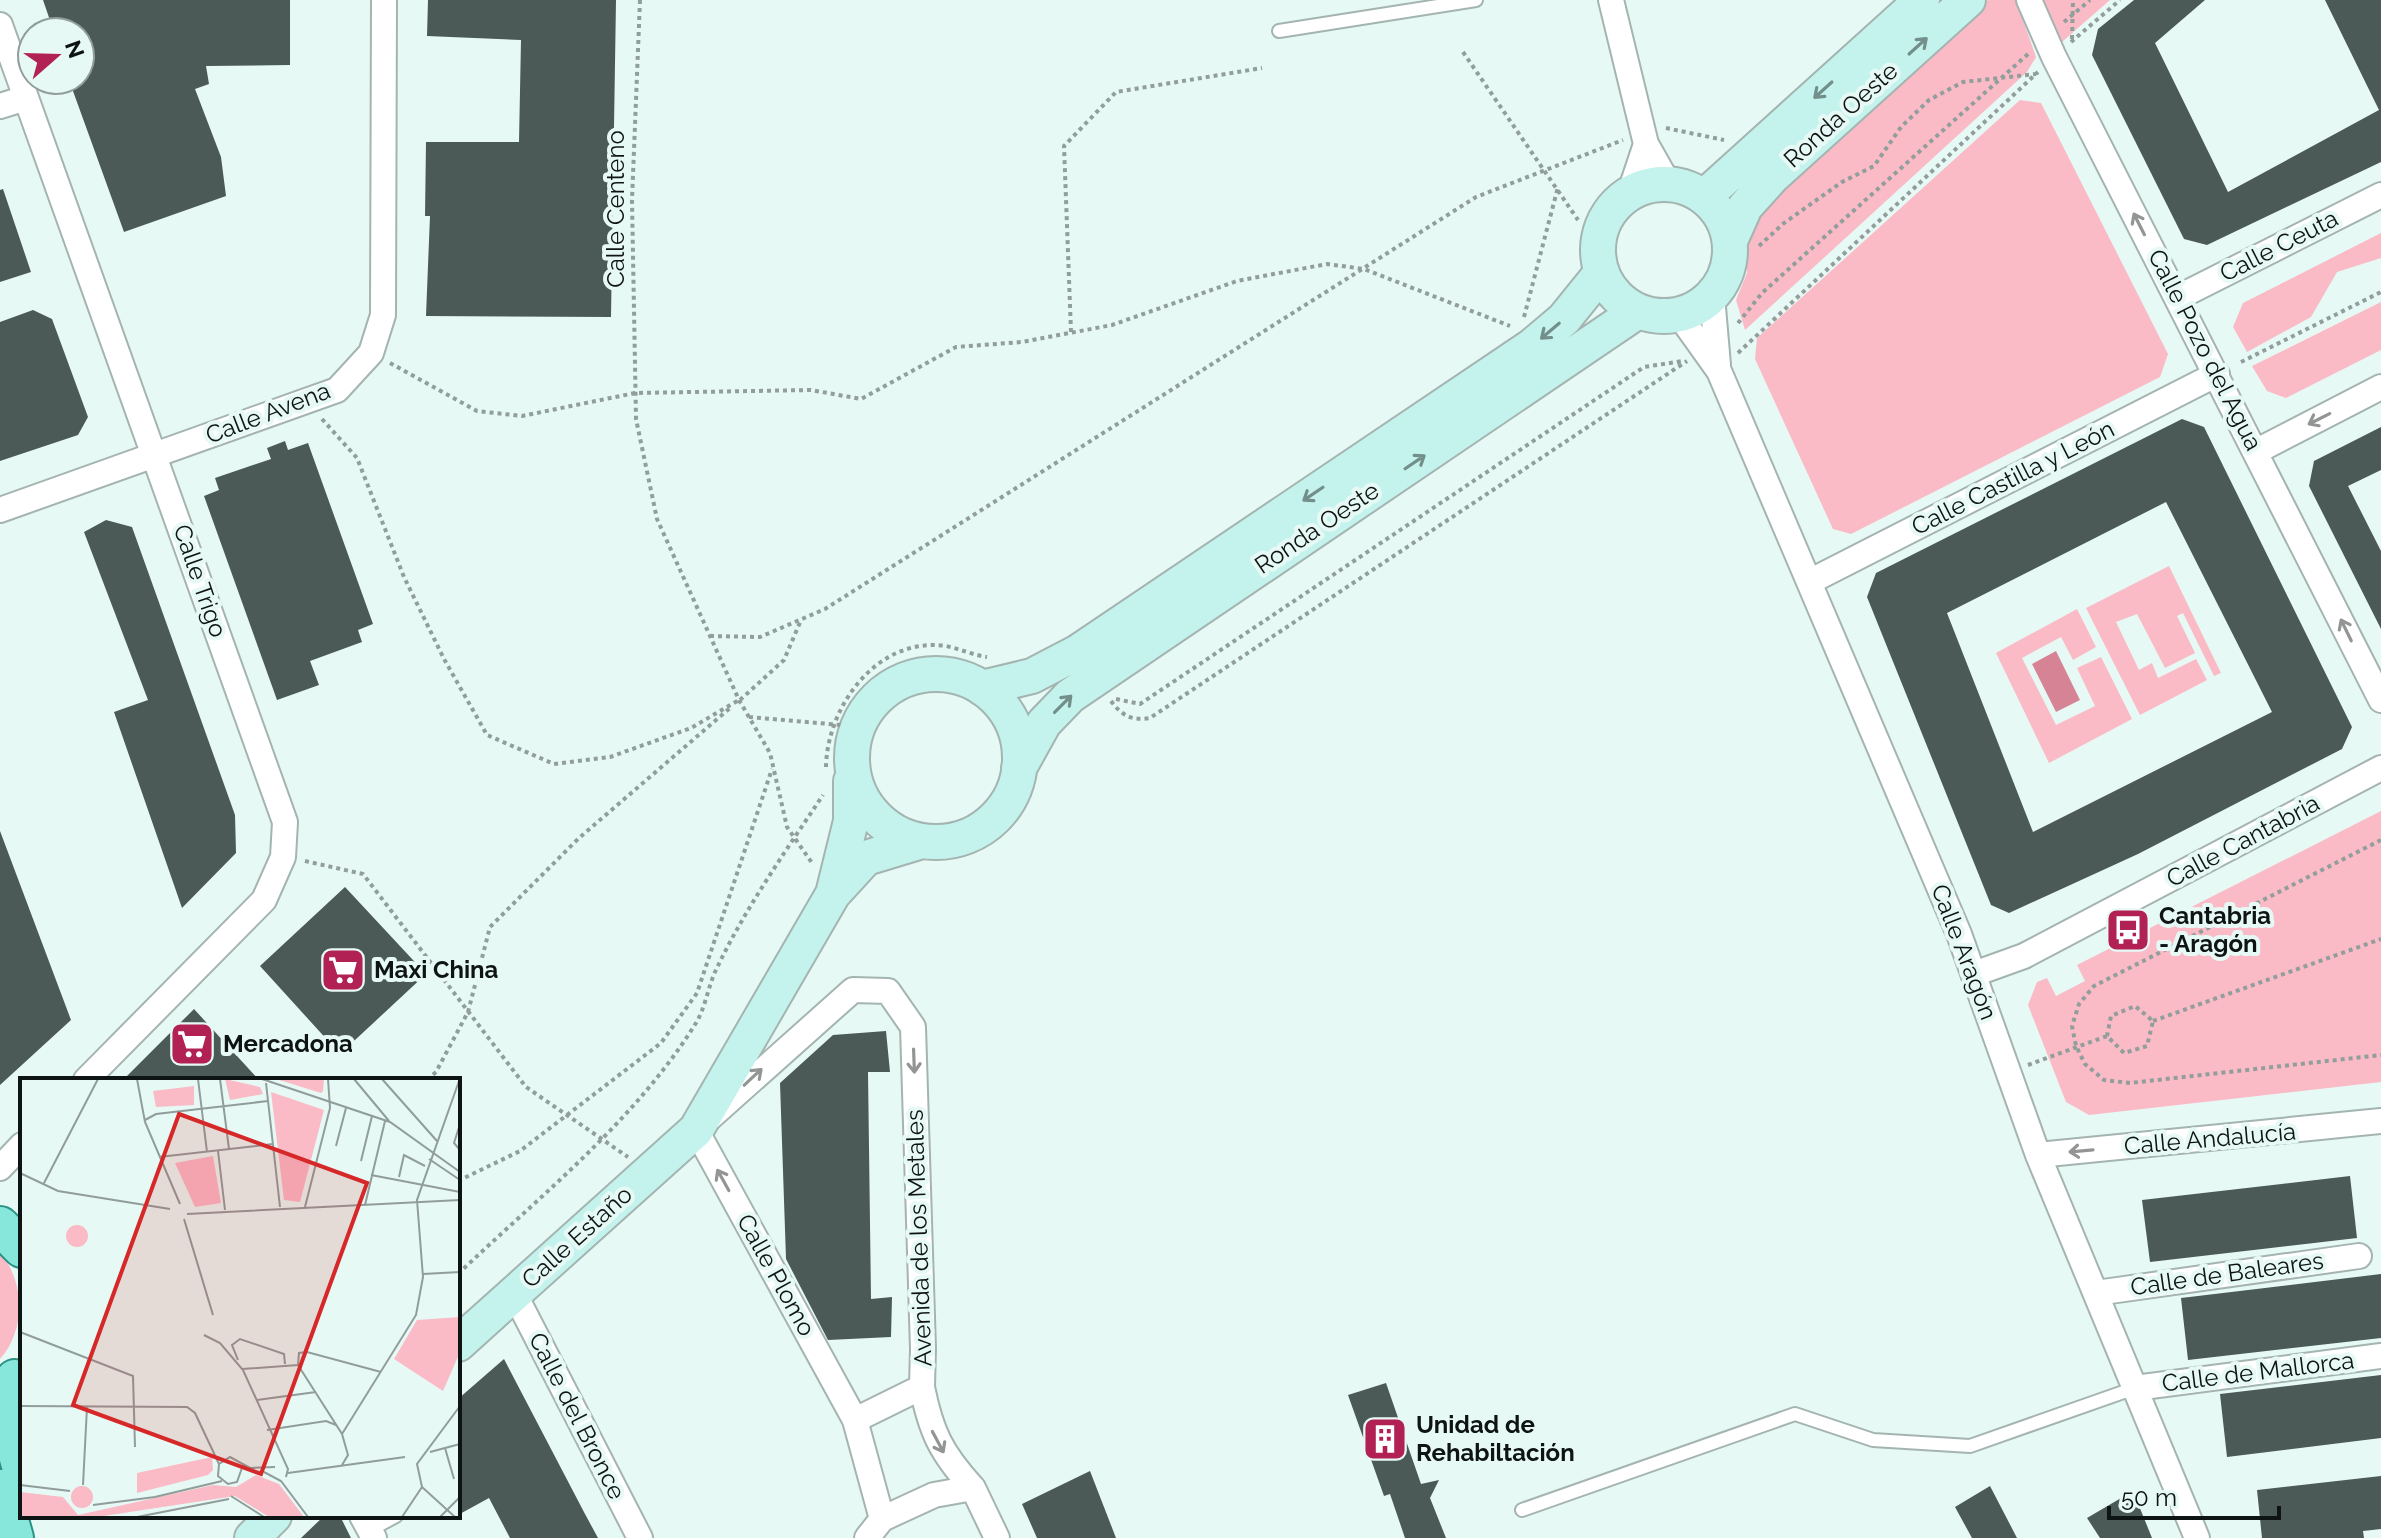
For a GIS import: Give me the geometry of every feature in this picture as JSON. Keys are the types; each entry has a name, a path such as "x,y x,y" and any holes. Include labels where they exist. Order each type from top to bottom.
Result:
{"main road":[{"name":"Ronda Oeste","path":"1704,197 1922,0"},
{"name":"Ronda Oeste","path":"1743,244 1745,207 1772,177 1968,0"},
{"path":"1668,183 1686,187 1704,197 1743,244 1729,261 1712,296 1679,315 1657,316 1638,311 1610,288 1602,272 1598,250 1602,227 1613,207 1630,192 1648,185 1668,183"},
{"name":"Ronda Oeste","path":"987,673 1032,676 1078,652 1532,346 1564,319 1602,272"},
{"name":"Ronda Oeste","path":"1019,768 1044,723 1070,696 1638,311"},
{"path":"987,673 1012,723 1019,745 1019,768 1012,794 997,817 975,833 949,842 922,841 895,832 872,814 857,789 838,769 866,711 884,692 906,679 933,674 958,677 987,673"},
{"name":"Calle Estaño","path":"833,894 851,821 838,769"},
{"name":"Calle Estaño","path":"460,1342 696,1130 833,894 866,858 922,841"},
{"path":"0,1226 20,1246"},
{"path":"12,1379 14,1440 20,1462"},
{"path":"0,1489 14,1538"},
{"path":"36,1518 42,1538"},
{"path":"252,1538 272,1518"}],"street":[{"name":"Calle Avena","path":"0,510 337,390 371,353 383,315 384,0"},
{"path":"1611,0 1638,135 1630,192"},
{"name":"Calle Pozo del Agua","path":"2029,0 2057,45 2177,298 2381,700"},
{"name":"Calle Trigo","path":"0,25 285,822 283,857 264,900 88,1078"},
{"path":"0,106 26,98"},
{"path":"1638,135 1668,183"},
{"name":"Calle Ceuta","path":"2177,298 2381,195"},
{"path":"1701,350 1712,296"},
{"name":"Calle Aragón","path":"1679,315 1701,350 1719,371 1809,582 1974,974 2038,1155 2197,1538"},
{"name":"Calle Castilla y León","path":"1809,582 2217,374"},
{"path":"2257,451 2381,387"},
{"name":"Calle Cantabria","path":"1974,974 2024,956 2381,768"},
{"name":"Calle Estaño","path":"696,1130 853,990 888,991"},
{"name":"Avenida de los Metales","path":"855,1420 922,1387 913,1027 888,991"},
{"name":"Calle Andalucía","path":"2038,1155 2381,1121"},
{"name":"Calle Plomo","path":"696,1130 855,1420"},
{"path":"0,1168 20,1147"},
{"name":"Calle de Baleares","path":"2096,1293 2359,1256"},
{"name":"Calle del Bronce","path":"514,1293 640,1538"},
{"name":"Calle de Mallorca","path":"2135,1388 2381,1356"},
{"path":"922,1387 930,1426 941,1449 973,1488 997,1538"},
{"path":"855,1420 874,1529 934,1495 973,1488"}],"lane":[{"path":"1279,31 1476,0"},
{"path":"1522,1510 1795,1414 1873,1440 1970,1446 2135,1388"},
{"path":"368,1528 391,1518"}],"path":[{"name":"Calle Centeno","path":"640,0 632,200 635,393 636,419 657,519 739,700 770,753 787,827 833,894"},
{"path":"2057,45 2073,15 2073,0"},
{"path":"1719,371 2036,74 2073,15 2090,0"},
{"path":"1701,350 1644,367 1140,704 1127,703 1107,694 1119,712 1136,721 1150,718 1732,331 1762,293 2002,78 2057,45 2120,0"},
{"path":"1463,52 1547,170 1578,220"},
{"path":"1071,333 1064,146 1116,92 1262,68"},
{"path":"1743,244 1784,223 1831,190 1874,166 1901,127 1929,100 1963,82 2036,74"},
{"path":"710,636 760,637 825,609 1476,197 1638,135 1725,140"},
{"path":"371,353 477,411 522,416 635,393 811,390 861,399 956,347 1022,342 1112,325 1237,281 1327,264 1364,269 1520,330 1558,187"},
{"path":"2241,362 2381,292"},
{"path":"305,400 357,458 404,577 444,659 487,735 554,764 610,757 691,728 739,700"},
{"path":"429,1078 436,1072 468,1012 490,927 579,838 784,660 802,618"},
{"path":"838,769 827,739 840,706 862,677 903,651 944,646 987,673"},
{"path":"749,717 841,725"},
{"path":"460,1180 520,1151 661,1043 697,993 773,767"},
{"path":"460,1272 601,1139 646,1091 697,1021 715,972 794,838 826,791"},
{"path":"2381,840 2094,986 2079,1004 2072,1026 2076,1046 2085,1064 2104,1080 2130,1083 2381,1055"},
{"path":"283,857 363,874 526,1087 650,1172"},
{"path":"2153,1021 2381,939"},
{"path":"2107,1036 2111,1016 2135,1006 2153,1021"},
{"path":"2107,1036 2124,1053 2147,1046 2153,1021"},
{"path":"2010,1072 2107,1036"}],"shaded area":[{"path":"1988,0 2016,0 2036,57 2027,72 1745,330 1736,300 1747,273 1747,239 1751,222 1773,193"},
{"path":"2042,0 2110,0 2062,42"},
{"path":"2020,100 2041,103 2168,354 2160,377 1851,534 1833,529 1755,359 1757,338"},
{"path":"2381,233 2381,258 2337,272 2311,317 2247,352 2233,327 2243,303"},
{"path":"2381,302 2381,350 2286,398 2267,391 2252,366"},
{"path":"2169,566 2221,673 2214,676 2183,613 2177,616 2195,653 2165,668 2137,614 2116,622 2139,670 2152,663 2158,678 2196,659 2207,680 2140,715 2086,608"},
{"path":"2077,609 2096,647 2073,660 2061,637 2022,658 2056,725 2095,706 2077,668 2101,657 2132,719 2049,763 1996,653"},
{"path":"2056,651 2080,700 2056,712 2032,664"},
{"path":"2381,811 2381,1082 2089,1115 2066,1102 2028,1005 2037,982 2047,978 2056,996 2085,981 2077,965"},
{"path":"0,1252 14,1277 19,1306 14,1334 0,1359"}],"building":[{"path":"43,0 290,0 290,65 206,66 209,84 195,89 221,157 226,196 124,232 75,96 96,96 96,16 48,16"},
{"path":"428,0 616,0 611,317 426,316 430,216 425,216 426,142 519,142 521,40 427,36"},
{"path":"2134,0 2205,0 2155,43 2228,192 2379,110 2325,0 2381,0 2381,162 2207,245 2184,239 2092,55 2098,29"},
{"path":"3,189 31,272 0,282 0,190"},
{"path":"33,310 52,319 88,417 78,435 0,461 0,322"},
{"path":"2182,419 2204,427 2352,727 2342,749 2138,854 2009,913 1991,905 1867,597 1876,573","holes":["2166,502 2272,712 2033,832 1947,613"]},
{"path":"2381,427 2381,470 2348,486 2381,551 2381,629 2309,486 2314,461"},
{"path":"285,441 288,450 308,443 373,624 358,630 362,642 310,661 319,685 277,700 204,496 219,490 215,478 271,459 267,448"},
{"path":"106,520 132,527 235,815 236,853 182,908 114,712 148,700 84,532"},
{"path":"0,831 71,1020 0,1085"},
{"name":"Maxi China","path":"345,887 426,974 340,1054 260,966"},
{"name":"Mercadona","path":"194,1009 257,1078 125,1078"},
{"path":"886,1031 890,1072 868,1072 871,1299 892,1297 891,1337 828,1340 786,1259 780,1083 833,1035"},
{"path":"2350,1176 2357,1238 2150,1262 2142,1200"},
{"path":"2381,1274 2381,1338 2188,1360 2181,1298"},
{"path":"504,1359 598,1538 510,1538 489,1498 460,1514 460,1397"},
{"path":"2381,1375 2381,1438 2227,1457 2220,1394"},
{"name":"Unidad de Rehabiltación","path":"1386,1383 1421,1484 1439,1480 1430,1498 1446,1538 1405,1538 1390,1494 1384,1496 1348,1395"},
{"path":"1090,1471 1116,1538 1037,1538 1022,1504"},
{"path":"2381,1476 2381,1529 2363,1531 2364,1538 2262,1538 2257,1490"},
{"path":"1990,1486 2017,1538 1972,1538 1955,1507"},
{"path":"2133,1491 2152,1538 2100,1538 2087,1518"},
{"path":"322,1518 341,1518 351,1538 301,1538"}],"place":[{"name":"Cantabria - Aragón","path":"2128,930"},
{"name":"Maxi China","path":"343,970"},
{"name":"Mercadona","path":"192,1044"},
{"name":"Unidad de Rehabiltación","path":"1385,1439"}]}
